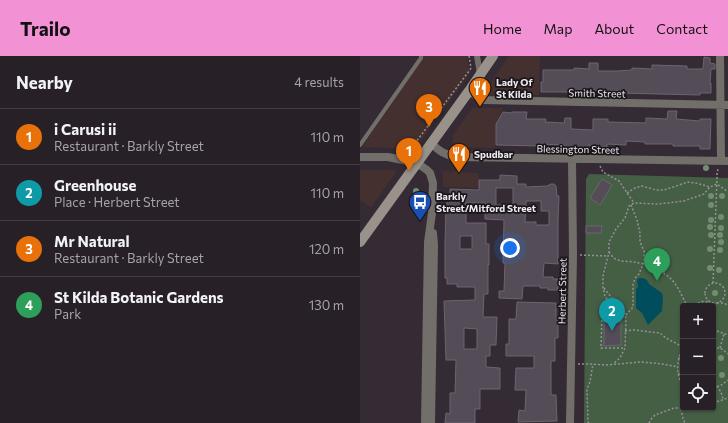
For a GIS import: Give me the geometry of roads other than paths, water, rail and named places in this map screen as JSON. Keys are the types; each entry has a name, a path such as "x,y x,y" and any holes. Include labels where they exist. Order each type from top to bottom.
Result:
{"main road":[{"path":"360,242 493,56"}],"street":[{"path":"477,56 480,74"},
{"path":"720,56 724,105 724,161"},
{"name":"Smith Street","path":"469,91 483,100 724,105"},
{"name":"Blessington Street","path":"431,143 444,154 456,157 724,161"},
{"path":"360,157 388,157 417,163 430,173 433,183 425,423"},
{"name":"Herbert Street","path":"570,423 573,255 572,159"},
{"path":"431,248 431,423"}],"lane":[{"path":"360,144 421,56"}],"water":[{"path":"639,278 647,280 649,284 662,293 663,298 662,311 648,325 642,313 636,308 636,289 638,287 637,280"}],"place":[{"name":"Lady Of St Kilda","path":"480,108"},
{"name":"Mr Natural","path":"429,127"},
{"name":"i Carusi ii","path":"409,171"},
{"name":"Spudbar","path":"459,174"},
{"name":"Barkly Street/Mitford Street","path":"420,222"},
{"name":"St Kilda Botanic Gardens","path":"657,281"},
{"name":"Greenhouse","path":"612,331"}]}
